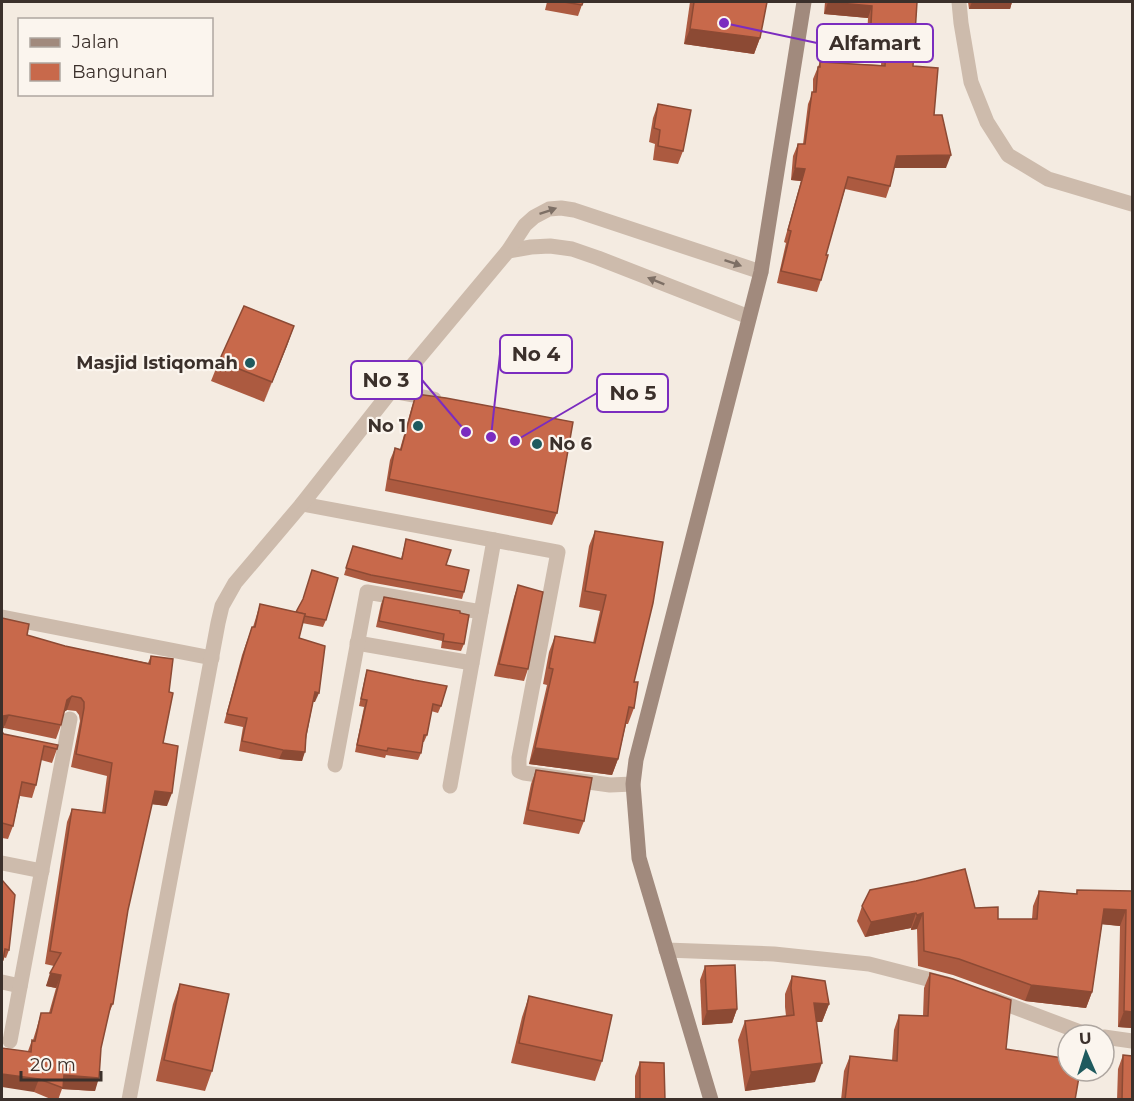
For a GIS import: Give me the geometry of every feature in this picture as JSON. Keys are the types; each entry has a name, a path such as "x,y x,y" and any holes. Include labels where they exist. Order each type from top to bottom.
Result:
{"street":[{"path":"711,1100 639,858 633,784 636,760 760,272 804,2"},
{"path":"959,2 971,82 987,122 1008,156 1048,179 1132,204"},
{"path":"129,1100 218,623 222,606 235,583 508,251 525,225 534,217 549,209 574,210 760,272"},
{"path":"508,251 550,246 572,249 749,317"},
{"path":"391,391 448,402"},
{"path":"302,504 558,552 519,758 519,771 610,785 633,784"},
{"path":"450,786 494,540"},
{"path":"335,765 367,592 481,612"},
{"path":"2,617 212,658"},
{"path":"357,643 472,663"},
{"path":"10,1041 42,871 59,749 70,719"},
{"path":"2,863 42,871"},
{"path":"666,950 774,954 868,964 960,988"},
{"path":"2,982 20,986"},
{"path":"980,995 1056,1023"},
{"path":"1116,1039 1132,1041"}],"building":[{"path":"564,2 583,2 582,5"},
{"path":"694,2 767,2 760,38 690,29"},
{"path":"828,2 917,2 913,66 938,68 934,115 942,115 951,155 897,156 890,186 848,177 821,280 781,271 791,231 788,230 805,169 795,168 798,144 805,144 812,92 816,92 818,67 820,67 820,62 885,66 887,26 871,24 872,6"},
{"path":"658,104 691,110 683,151 658,146 660,130 654,128"},
{"name":"Masjid Istiqomah","path":"244,306 294,326 272,382 219,361"},
{"path":"416,394 573,422 557,513 389,479 395,448 401,450"},
{"path":"595,531 663,542 653,603 634,682 638,682 634,708 629,707 618,759 535,748 553,669 549,668 555,636 595,643 606,595 585,591"},
{"path":"406,539 451,550 446,565 469,570 464,592 371,575 346,568 353,546 402,559"},
{"path":"312,570 338,578 326,620 304,616 305,614 296,612 303,599"},
{"path":"518,585 543,592 528,669 499,664"},
{"path":"384,597 460,611 460,613 469,615 464,644 443,641 444,634 379,621"},
{"path":"260,604 305,614 299,638 325,646 319,693 315,692 306,735 305,752 283,750 242,741 247,718 227,714 252,627 255,627"},
{"path":"2,618 29,624 27,635 65,646 150,664 151,656 173,659 169,692 173,693 163,743 178,746 172,793 155,791 128,910 113,1004 111,1004 101,1048 99,1078 64,1075 63,1088 39,1079 2,1074 2,1048 31,1052 32,1040 35,1041 41,1013 51,1013 61,975 50,973 61,953 50,951 72,809 105,813 112,763 76,754 84,708 81,698 72,696 67,700 61,725 9,715 2,717"},
{"path":"367,670 447,686 441,706 433,704 421,753 388,748 387,751 357,745 367,700 361,699"},
{"path":"2,732 58,745 57,749 44,746 36,785 22,782 13,826 2,823"},
{"path":"536,770 592,778 584,821 528,810"},
{"path":"965,869 975,908 998,907 998,919 1037,919 1039,891 1077,894 1077,890 1132,891 1132,1012 1124,1011 1126,910 1104,909 1092,992 1031,985 959,959 924,951 923,913 871,922 862,906 870,890"},
{"path":"2,880 15,895 9,950 5,949 3,960 2,960"},
{"path":"735,965 737,1009 707,1011 705,966"},
{"path":"930,973 1011,1000 1006,1049 1056,1057 1056,1083 1078,1083 1075,1100 845,1100 850,1056 897,1061 899,1015 928,1016"},
{"path":"792,976 825,981 829,1004 814,1003 822,1063 751,1072 745,1021 794,1015"},
{"path":"180,984 229,994 212,1071 164,1060"},
{"path":"529,996 612,1015 602,1061 519,1043"},
{"path":"1123,1055 1132,1056 1132,1100 1122,1100"},
{"path":"640,1062 664,1063 665,1100 640,1100"}],"place":[{"name":"Alfamart","path":"724,23"},
{"name":"Masjid Istiqomah","path":"250,363"},
{"name":"No 1","path":"418,426"},
{"name":"No 3","path":"466,432"},
{"name":"No 4","path":"491,437"},
{"name":"No 5","path":"515,441"},
{"name":"No 6","path":"537,444"}]}
